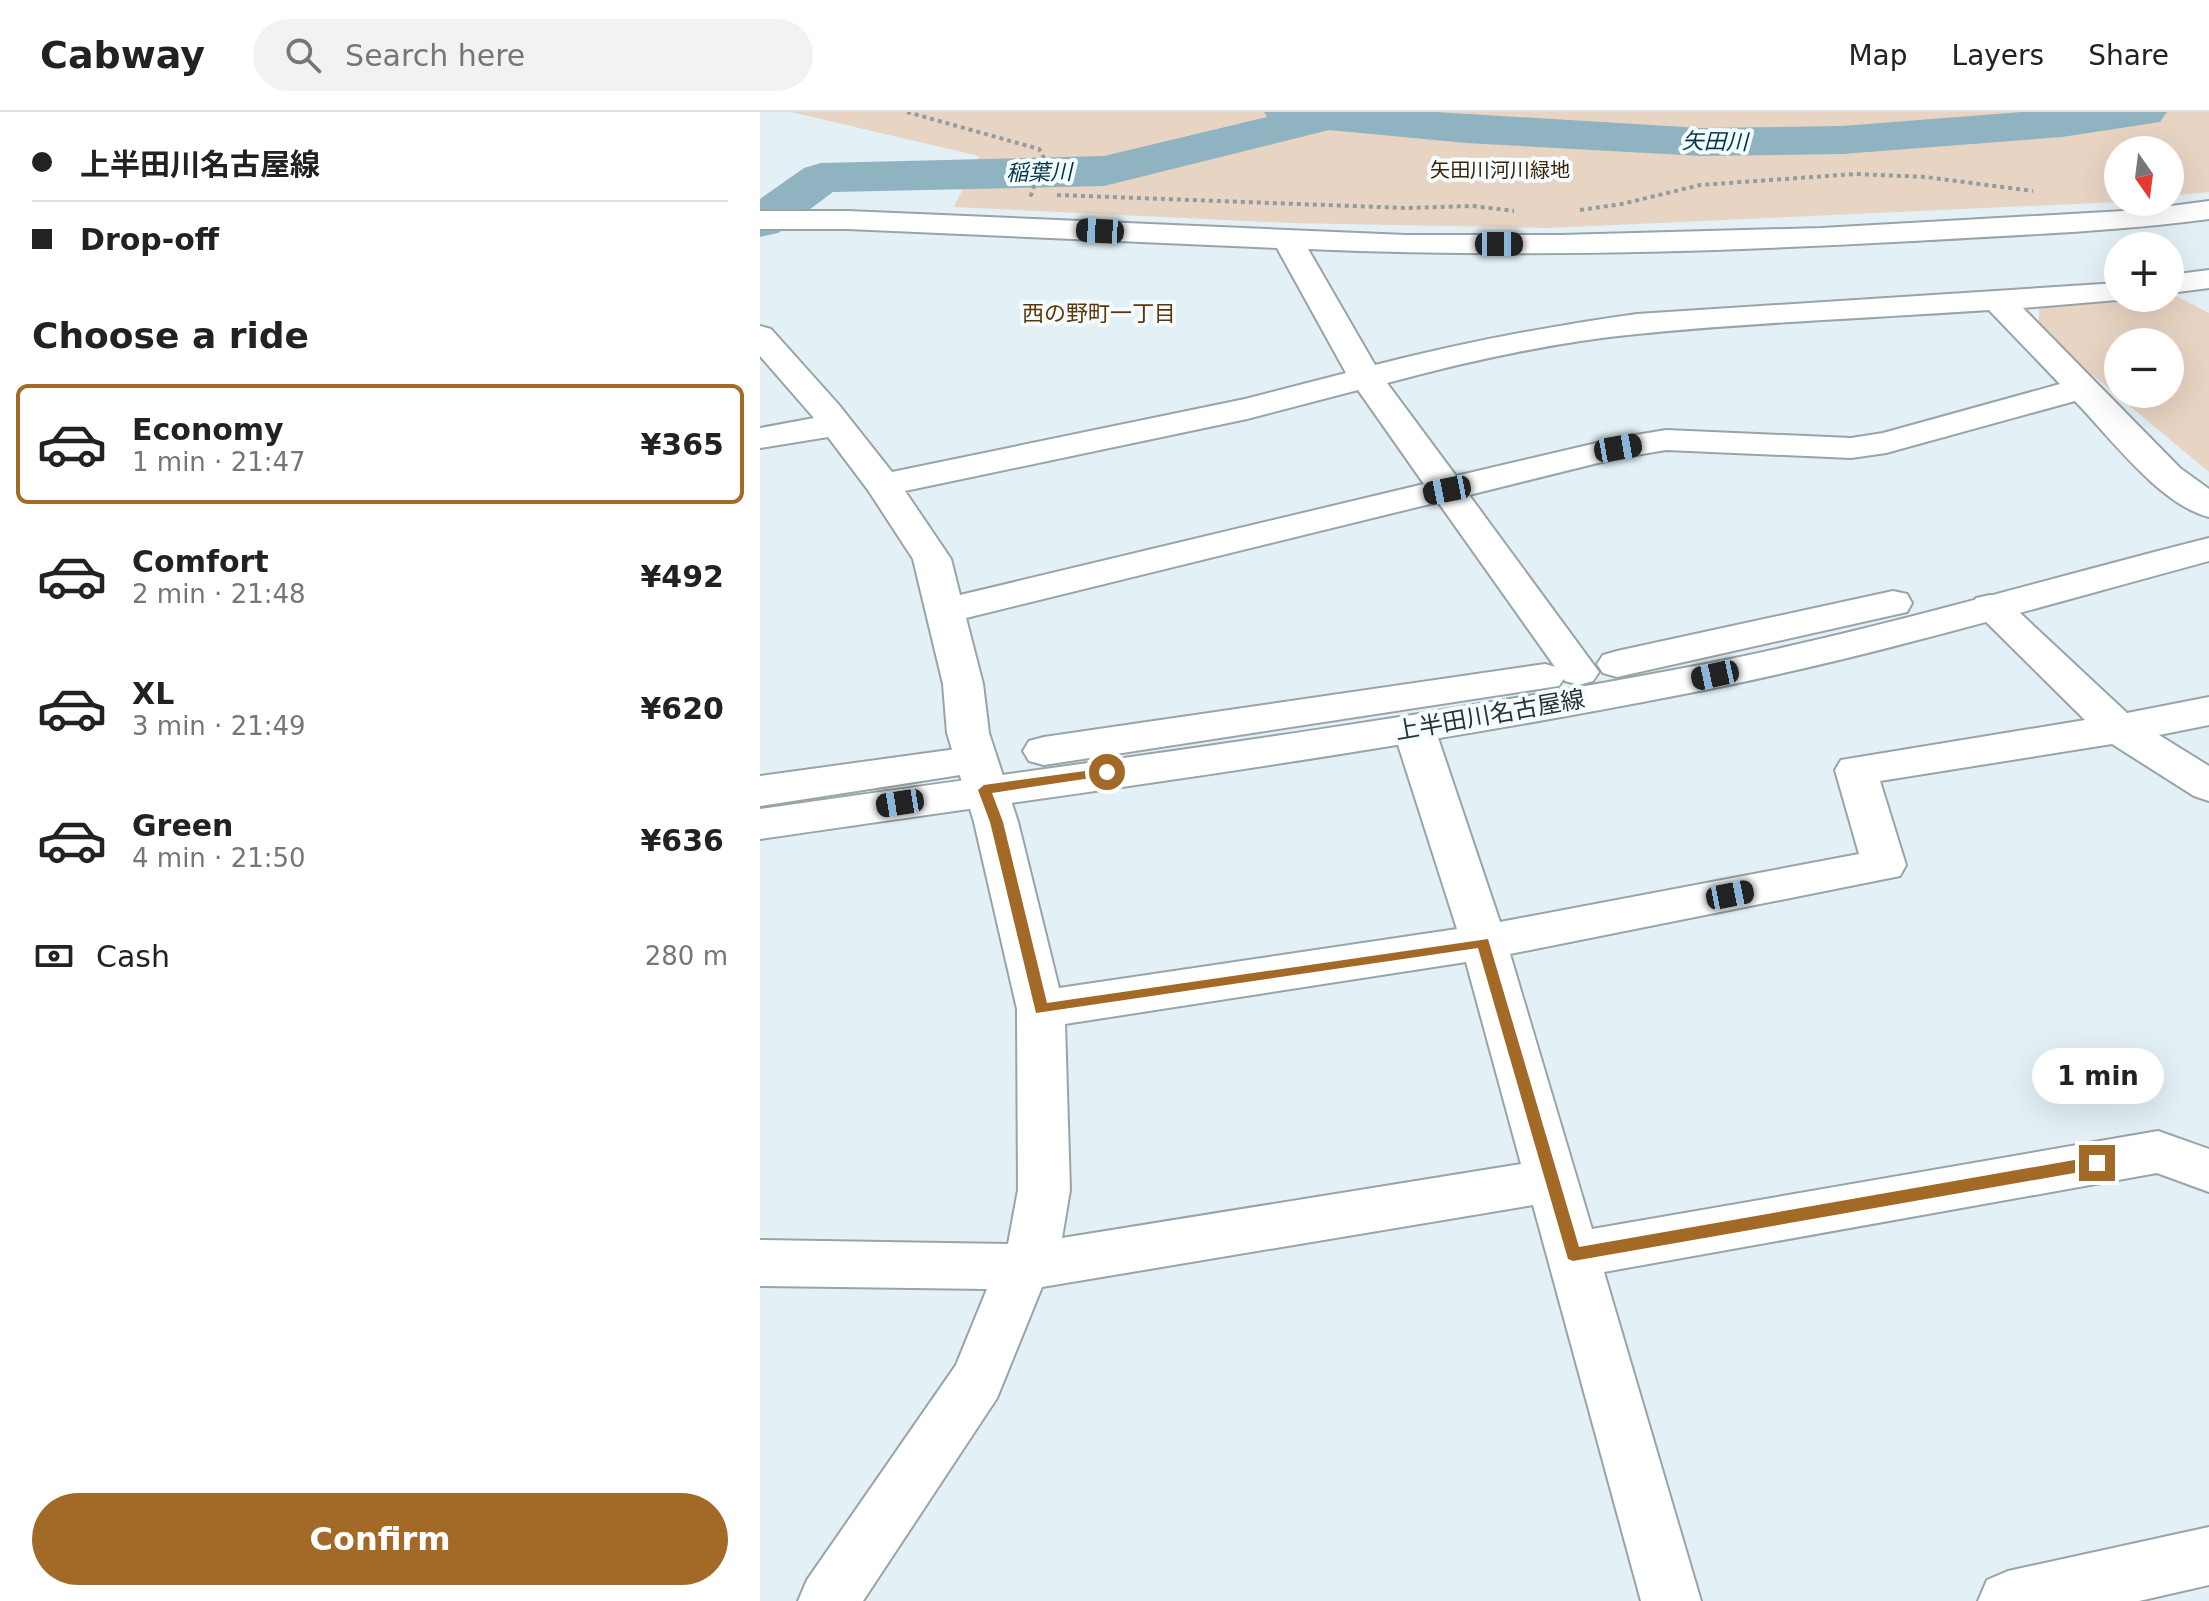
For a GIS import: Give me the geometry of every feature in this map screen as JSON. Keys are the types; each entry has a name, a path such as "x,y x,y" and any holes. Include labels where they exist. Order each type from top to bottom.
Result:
{"street":[{"path":"770,220 1288,240 1561,244 1821,237 2141,219 2209,210"},
{"path":"1288,240 1366,378 1579,672"},
{"path":"2184,282 2209,279"},
{"path":"883,485 1247,409 1493,348 1637,324 2104,293"},
{"path":"1999,302 2167,476 2209,506"},
{"path":"760,336 883,485 932,559 963,684 968,733 996,822 1041,1009 1044,1190 1035,1245 977,1380 828,1601"},
{"path":"943,611 1666,440 1851,448 1886,443 2080,389"},
{"path":"760,438 836,425"},
{"name":"上半田川名古屋線","path":"760,824 980,775 1579,672 1826,620 2209,522"},
{"name":"上半田川名古屋線","path":"760,791 980,775 1414,729 1685,681 1836,649 2209,549"},
{"path":"1990,607 2119,729 2209,786"},
{"path":"1041,1009 1484,942 1884,865 1856,770 2119,729 2209,711"},
{"path":"1414,729 1484,942 1671,1601"},
{"path":"1573,1255 2158,1152 2209,1171"},
{"path":"760,1263 1023,1267 1552,1180"},
{"path":"2008,1601 2209,1556"}],"path":[{"path":"907,112 1039,149 1044,158 1043,164 1031,195 1132,196 1406,208 1473,206 1520,212"},
{"path":"1577,210 1622,204 1700,185 1855,174 1926,177 2036,191"}],"green space":[{"name":"矢田川河川緑地","path":"791,112 2209,112 2209,192 2184,195 2184,136 2104,136 2104,203 1547,228 1289,223 954,207 979,156"},
{"path":"2104,300 2104,312 2184,312 2184,300 2209,313 2209,472 2132,408 2184,408 2184,328 2104,328 2104,384 2039,330 2039,307"}],"waterway":[{"name":"矢田川","path":"1287,112 1466,129 1701,142 1842,140 2062,123 2144,112"},
{"name":"稲葉川","path":"760,222 821,178 1104,171 1325,117"}],"district":[{"name":"西の野町一丁目","path":"1099,313"}],"route":[{"path":"1107,772 984,790 996,822 1041,1009 1484,942 1573,1255 2097,1163"}]}
